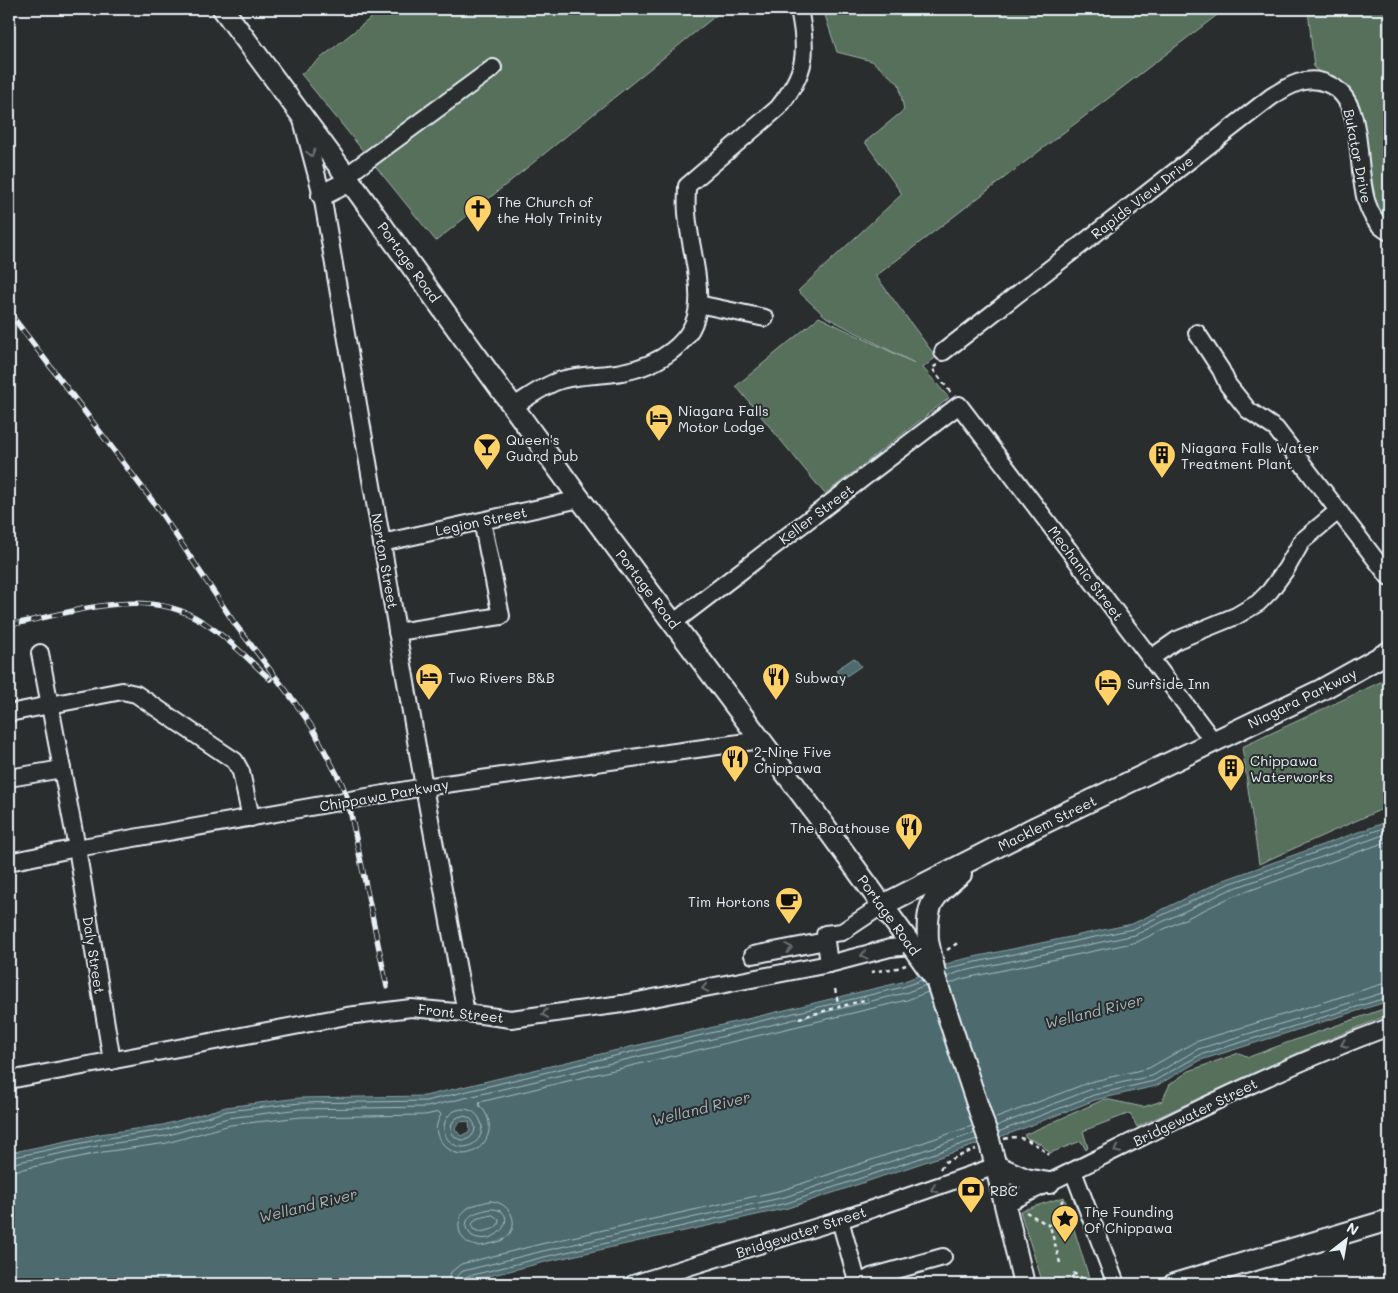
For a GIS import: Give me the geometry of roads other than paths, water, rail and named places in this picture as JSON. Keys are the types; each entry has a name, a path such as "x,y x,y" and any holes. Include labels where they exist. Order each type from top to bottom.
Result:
{"main road":[{"name":"Portage Road","path":"223,9 348,178 580,499 761,740 882,906 920,944 936,980 995,1163 1024,1284"},
{"path":"322,195 348,178"},
{"name":"Niagara Parkway","path":"1214,742 1321,690 1389,652"},
{"name":"Macklem Street","path":"882,906 1003,844 1214,742"},
{"path":"920,944 931,904 940,891 1003,844"},
{"path":"995,1163 1026,1179 1048,1183"},
{"path":"1174,1284 1389,1220"}],"street":[{"path":"514,406 560,381 643,367 665,356 684,339 695,319 698,304 698,286 687,213 687,186 778,108 795,84 805,53 804,32 799,9"},
{"path":"348,178 493,68"},
{"name":"Rapids View Drive","path":"943,352 1271,97 1297,83 1315,80 1334,86 1347,101"},
{"name":"Bukator Drive","path":"1347,101 1352,113 1357,137 1368,207 1373,219 1389,232"},
{"name":"Norton Street","path":"299,112 322,195 424,787 466,1013"},
{"path":"698,304 766,318"},
{"path":"1197,333 1236,395 1251,413 1276,429 1389,577"},
{"name":"Keller Street","path":"674,623 959,405"},
{"name":"Mechanic Street","path":"959,405 1214,742"},
{"name":"Legion Street","path":"382,543 580,499"},
{"path":"1151,658 1177,640 1236,616 1258,603 1270,591 1286,569 1302,541 1338,511"},
{"path":"397,632 501,616 482,520"},
{"name":"Daly Street","path":"40,652 112,1061"},
{"path":"9,713 122,691 128,691 143,697 235,761 241,772 250,818"},
{"name":"Chippawa Parkway","path":"9,862 76,848 424,787 761,740"},
{"path":"9,778 62,770"},
{"path":"829,964 825,934 842,932 882,906"},
{"path":"753,955 826,941"},
{"name":"Front Street","path":"9,1080 347,1016 411,1008 511,1019 622,1004 806,975 829,964 890,948 920,944"},
{"name":"Bridgewater Street","path":"1005,1204 1264,1078 1389,1027"},
{"name":"Bridgewater Street","path":"633,1284 840,1220 995,1163"},
{"path":"1074,1171 1116,1284"},
{"path":"840,1220 858,1284 872,1277 943,1257"}],"water":[{"path":"854,658 861,666 842,679 836,670"},
{"name":"Welland River","path":"1389,821 1389,1001 1201,1060 1156,1086 1095,1100 1014,1132 788,1208 545,1262 457,1284 9,1284 9,1153 100,1134 163,1125 226,1107 299,1098 425,1096 902,982 955,961 1132,924 1224,880","holes":["469,1121 470,1131 461,1136 455,1129 459,1122"]}],"railway":[{"path":"9,312 157,507 235,624 312,727 342,784 348,800 387,987"},
{"path":"9,625 107,605 132,603 157,605 181,611 203,622 229,641 270,679"}],"place":[{"name":"The Church of the Holy Trinity","path":"478,233"},
{"name":"Niagara Falls Motor Lodge","path":"659,442"},
{"name":"Queen's Guard pub","path":"487,471"},
{"name":"Niagara Falls Water Treatment Plant","path":"1162,479"},
{"name":"Two Rivers B&B","path":"429,701"},
{"name":"Subway","path":"776,701"},
{"name":"Surfside Inn","path":"1108,707"},
{"name":"2-Nine Five Chippawa","path":"735,783"},
{"name":"Chippawa Waterworks","path":"1231,792"},
{"name":"The Boathouse","path":"909,851"},
{"name":"Tim Hortons","path":"789,925"},
{"name":"RBC","path":"971,1214"},
{"name":"The Founding Of Chippawa","path":"1065,1243"}]}
